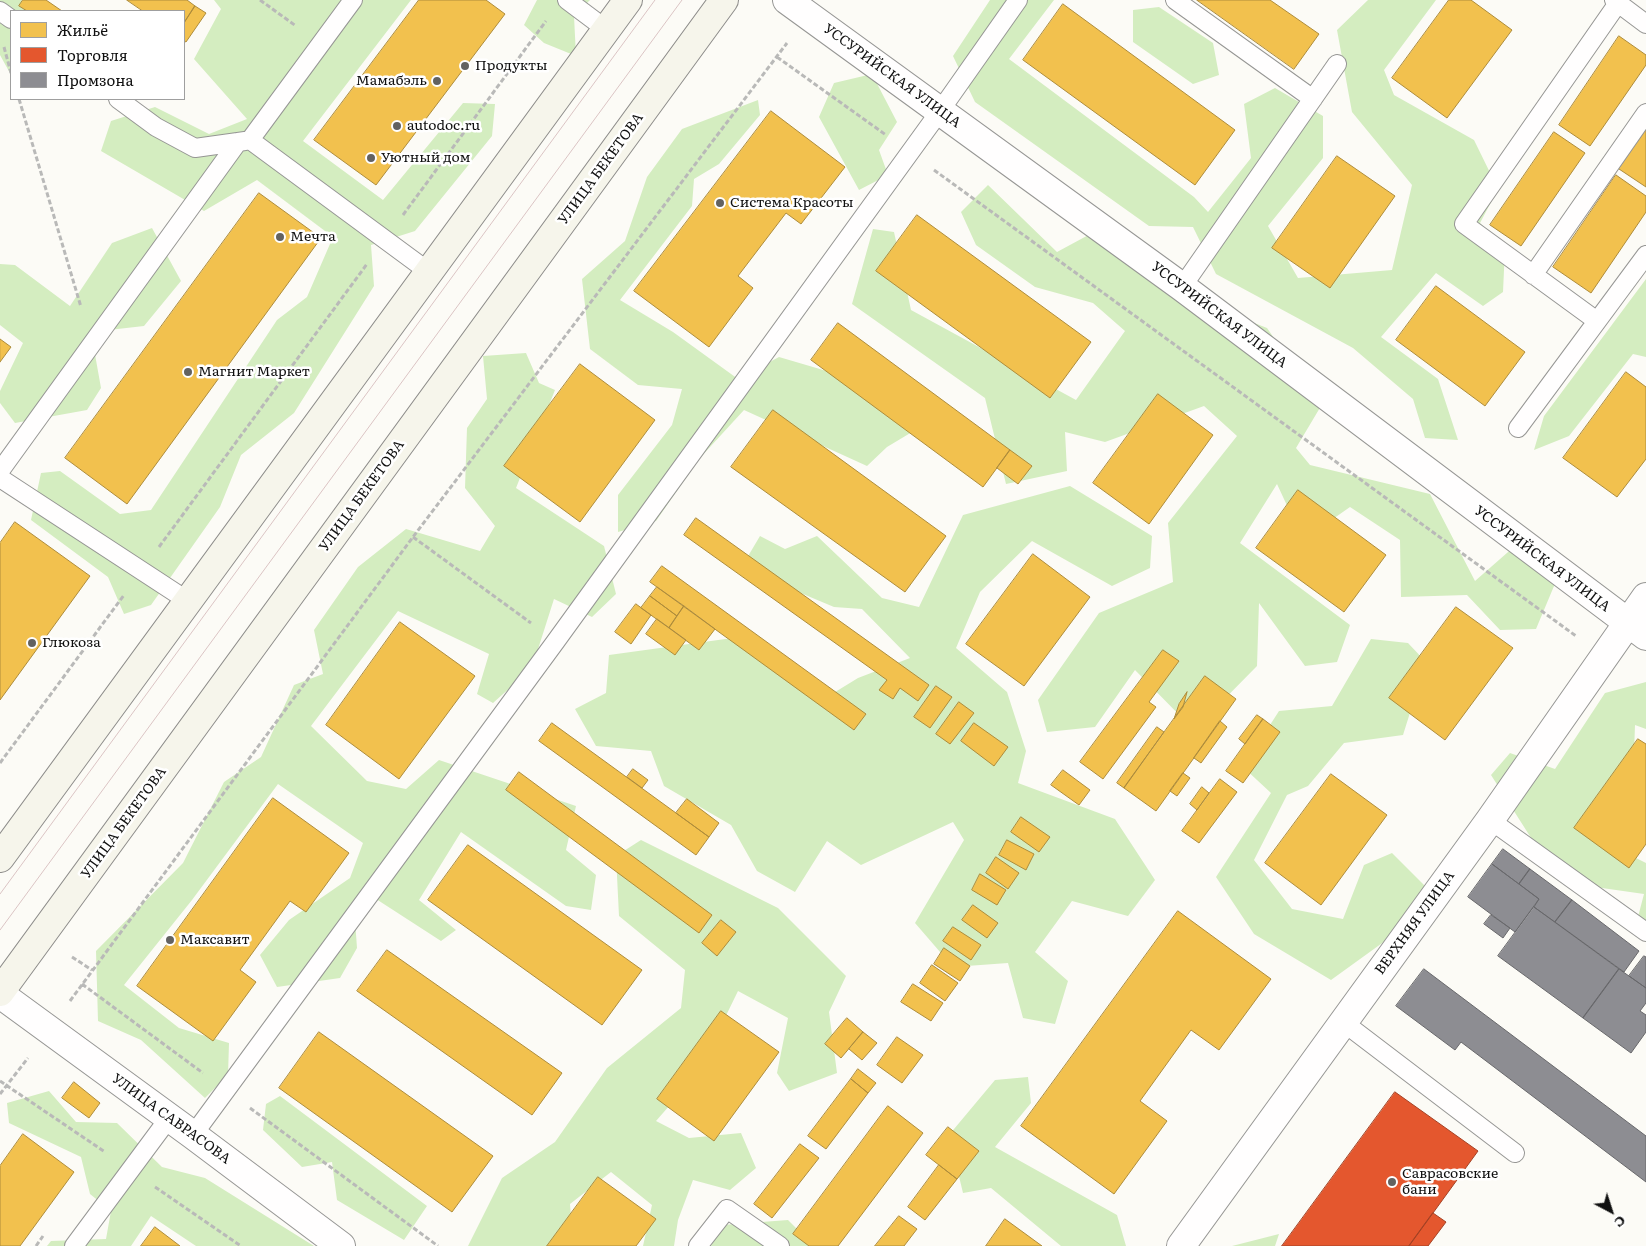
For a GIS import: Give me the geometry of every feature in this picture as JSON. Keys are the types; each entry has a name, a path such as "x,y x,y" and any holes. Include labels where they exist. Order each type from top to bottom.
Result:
{"main road":[{"path":"0,858 628,0"},
{"name":"УЛИЦА БЕКЕТОВА","path":"0,993 724,0"}],"street":[{"name":"УССУРИЙСКАЯ УЛИЦА","path":"798,7 1182,287 1637,629"},
{"name":"ВЕРХНЯЯ УЛИЦА","path":"1181,1246 1490,820 1604,656 1637,629 1646,598"},
{"name":"УЛИЦА САВРАСОВА","path":"0,993 341,1246"}],"lane":[{"path":"0,471 92,344 244,141 321,44 353,0"},
{"path":"566,0 607,30"},
{"path":"193,1135 556,641 940,111 1018,0"},
{"path":"1175,0 1313,99"},
{"path":"1597,321 1464,224 1616,2 1646,24"},
{"path":"1182,287 1337,64"},
{"path":"119,100 156,128 195,148 244,141 429,272"},
{"path":"1533,274 1646,113"},
{"path":"1518,428 1646,255"},
{"path":"0,478 188,601"},
{"path":"1490,820 1646,932"},
{"path":"1343,1022 1515,1153"},
{"path":"74,1246 169,1118"},
{"path":"698,1246 727,1209 780,1246"}],"path":[{"path":"260,0 321,44"},
{"path":"68,1004 413,537 777,57 798,7"},
{"path":"0,763 550,16"},
{"path":"3,44 10,68"},
{"path":"777,57 1604,656"},
{"path":"19,100 92,344"},
{"path":"413,537 556,641"},
{"path":"72,957 92,970"},
{"path":"82,984 438,1246"},
{"path":"0,1094 29,1056"}],"green space":[{"path":"0,0 21,0 35,10 10,10 10,73 0,55"},
{"path":"214,0 411,0 303,141 383,200 463,103 495,104 492,136 415,231 371,245 374,286 294,413 241,455 220,507 151,605 124,614 108,577 31,520 41,473 60,471 120,514 151,510 277,320 307,297 333,237 257,180 204,211 101,151 111,121 155,107 209,134 247,119 194,59 221,9"},
{"path":"537,0 590,0 574,16 576,56 544,43 524,25"},
{"path":"990,0 1054,0 1009,59 1194,197 1208,212 1251,158 1244,104 1275,88 1323,116 1323,158 1268,226 1298,278 1392,270 1412,185 1352,112 1337,30 1368,0 1436,0 1384,70 1394,95 1474,140 1498,189 1480,223 1505,248 1503,292 1483,306 1436,273 1381,337 1438,379 1458,440 1425,438 1413,399 1353,348 1216,274 1193,227 1149,226 975,102 953,56"},
{"path":"1159,7 1213,43 1219,75 1193,84 1133,42 1133,10"},
{"path":"872,74 897,122 879,150 888,175 859,190 819,117 834,83"},
{"path":"758,100 760,115 719,164 694,179 692,206 620,300 673,332 738,379 779,357 881,387 922,426 887,447 867,466 744,410 699,459 656,521 618,532 618,495 672,425 682,389 638,385 590,349 582,279 625,241 647,177 682,129"},
{"path":"988,185 1057,252 1094,232 1150,282 1267,328 1321,406 1296,448 1310,465 1430,494 1475,581 1524,538 1562,567 1536,629 1500,630 1467,595 1401,597 1400,540 1350,507 1303,540 1277,484 1240,543 1350,625 1337,662 1305,666 1259,603 1257,666 1194,730 1135,670 1095,727 1047,732 1038,700 1099,613 1173,582 1168,523 1237,436 1204,406 1105,442 1065,432 1067,471 1006,484 985,398 852,304 873,229 894,232 911,310 1076,400 1125,331 1093,303 1035,287 976,245 961,212"},
{"path":"152,228 181,281 144,326 91,332 101,388 87,410 15,423 0,403 0,391 23,343 0,325 0,264 15,265 70,306 112,243"},
{"path":"1646,279 1646,357 1633,354 1569,436 1534,450 1544,416"},
{"path":"526,353 539,383 555,390 516,488 604,546 616,594 592,617 554,599 532,668 493,703 477,694 489,654 398,611 311,726 367,781 406,789 439,760 576,806 566,850 596,875 591,910 566,906 461,832 419,900 456,930 441,941 373,897 354,906 357,948 340,978 277,987 260,955 289,920 350,878 363,843 278,784 192,900 124,985 179,1028 229,1043 228,1075 205,1098 141,1040 98,1021 96,951 183,863 224,782 261,757 294,685 323,674 314,630 358,567 406,529 480,551 495,526 465,488 467,428 487,399 483,356"},
{"path":"1070,486 1152,536 1150,568 1112,586 1032,541 980,592 956,648 1007,692 1026,751 1018,783 1115,819 1155,880 1128,916 1072,901 1035,952 1068,981 1055,1024 1023,1018 1008,963 953,967 915,923 964,840 953,822 861,865 827,841 795,892 757,871 731,825 664,786 651,751 596,746 575,709 606,693 609,655 740,637 827,697 858,678 910,658 862,609 834,607 741,568 760,536 785,549 817,536 882,598 919,607 963,515"},
{"path":"1371,639 1408,643 1426,662 1403,735 1344,743 1308,786 1287,795 1254,860 1292,909 1343,919 1364,865 1392,853 1427,888 1403,928 1331,980 1254,934 1216,877 1271,793 1243,767 1279,711 1332,706"},
{"path":"1646,682 1646,729 1635,725 1633,782 1606,843 1646,863 1646,942 1634,932 1644,894 1588,886 1533,841 1491,775 1510,753 1555,769 1605,693"},
{"path":"641,840 778,908 846,976 829,1012 837,1073 789,1091 777,1073 788,1018 738,991 698,1073 656,1121 689,1138 741,1133 756,1168 730,1190 693,1180 678,1220 674,1246 643,1246 652,1205 611,1172 570,1204 573,1246 468,1246 502,1178 555,1142 607,1068 681,1008 685,970 619,916 616,856"},
{"path":"1028,1077 1031,1103 995,1147 1117,1215 1126,1246 1061,1246 991,1188 963,1193 949,1135 995,1080"},
{"path":"49,1091 76,1122 117,1123 162,1167 205,1178 314,1246 196,1246 151,1216 131,1246 47,1246 51,1241 106,1239 111,1211 90,1194 81,1157 9,1123 7,1103"},
{"path":"280,1096 427,1206 404,1240 337,1200 332,1162 302,1167 263,1130 266,1104"},
{"path":"788,1220 814,1246 711,1246 722,1225"},
{"path":"1279,1234 1275,1246 1232,1246"}],"building: Жильё":[{"path":"23,0 46,0 61,10 25,10 19,6"},
{"path":"127,0 187,0 195,6 185,21 185,10 142,10"},
{"path":"419,0 486,0 505,14 376,185 314,140"},
{"path":"1197,0 1270,0 1319,34 1294,69"},
{"path":"1449,0 1471,0 1512,30 1447,118 1392,78"},
{"path":"1063,4 1235,130 1195,185 1023,60"},
{"path":"195,6 206,13 186,42 185,21"},
{"path":"1619,36 1646,55 1646,65 1590,146 1559,125"},
{"path":"771,111 845,167 801,224 786,213 738,276 753,288 709,347 634,291"},
{"path":"1646,129 1646,187 1619,169"},
{"path":"1554,132 1585,153 1521,246 1490,225"},
{"path":"1337,156 1395,196 1330,288 1272,248"},
{"path":"1616,175 1646,196 1646,212 1591,293 1553,267"},
{"path":"259,193 321,238 127,504 65,458"},
{"path":"917,215 1091,342 1050,398 876,271"},
{"path":"1436,286 1525,352 1485,406 1396,340"},
{"path":"838,323 1010,450 983,487 811,360"},
{"path":"0,339 11,347 0,362"},
{"path":"580,364 655,420 580,522 504,466"},
{"path":"1626,372 1646,387 1646,459 1617,497 1563,458"},
{"path":"1158,394 1213,435 1149,524 1093,483"},
{"path":"773,410 946,536 905,592 731,467"},
{"path":"1010,450 1032,466 1018,484 997,468"},
{"path":"1298,490 1386,555 1344,612 1256,548"},
{"path":"696,518 929,685 918,701 900,688 893,699 879,690 887,680 684,535"},
{"path":"15,522 90,576 0,700 0,543"},
{"path":"1033,554 1090,597 1024,686 966,644"},
{"path":"662,566 866,714 854,730 650,582"},
{"path":"657,587 684,606 677,616 650,596"},
{"path":"650,596 677,616 669,628 641,608"},
{"path":"636,604 651,615 631,644 615,632"},
{"path":"684,606 715,629 699,650 669,628"},
{"path":"1456,607 1513,648 1445,740 1389,698"},
{"path":"657,619 686,640 675,655 646,634"},
{"path":"400,622 475,676 399,779 326,725"},
{"path":"1163,650 1179,661 1149,702 1156,707 1103,779 1080,762"},
{"path":"1205,676 1236,699 1156,811 1124,788"},
{"path":"936,686 952,697 930,728 914,717"},
{"path":"1187,692 1183,707 1174,719 1179,704"},
{"path":"959,702 974,713 950,744 936,734"},
{"path":"1257,715 1263,719 1245,744 1239,739"},
{"path":"1263,719 1280,732 1243,783 1226,771"},
{"path":"1220,721 1227,727 1201,763 1194,758"},
{"path":"552,723 709,837 696,855 539,741"},
{"path":"974,723 1008,747 994,766 961,741"},
{"path":"1157,727 1164,732 1124,788 1117,783"},
{"path":"1638,739 1646,744 1646,844 1629,868 1574,828"},
{"path":"633,769 648,780 642,788 627,777"},
{"path":"1063,770 1090,790 1079,805 1051,785"},
{"path":"519,772 712,915 699,933 506,790"},
{"path":"1183,773 1190,778 1177,796 1170,791"},
{"path":"1331,774 1387,815 1321,905 1265,863"},
{"path":"1220,779 1237,792 1199,843 1182,831"},
{"path":"1202,787 1209,793 1197,810 1190,804"},
{"path":"273,798 349,853 306,912 290,901 240,970 256,982 213,1041 137,986"},
{"path":"687,799 719,823 709,837 676,813"},
{"path":"1021,817 1050,837 1039,852 1011,832"},
{"path":"1007,840 1034,854 1026,870 999,855"},
{"path":"468,845 642,970 602,1025 428,900"},
{"path":"996,857 1019,873 1008,889 986,873"},
{"path":"980,874 1006,890 997,905 972,890"},
{"path":"973,905 998,923 987,938 962,920"},
{"path":"1178,911 1271,979 1219,1050 1191,1030 1140,1101 1167,1121 1114,1194 1021,1126"},
{"path":"721,920 736,932 717,956 702,943"},
{"path":"953,927 981,945 971,960 943,941"},
{"path":"944,948 970,966 960,981 934,964"},
{"path":"387,950 562,1073 532,1115 357,991"},
{"path":"932,965 958,983 945,1001 920,983"},
{"path":"913,984 943,1003 931,1021 901,1002"},
{"path":"721,1011 779,1052 714,1141 657,1099"},
{"path":"847,1018 863,1032 841,1058 825,1044"},
{"path":"319,1032 493,1156 452,1212 279,1088"},
{"path":"863,1032 877,1043 862,1060 849,1049"},
{"path":"897,1037 923,1055 902,1083 877,1065"},
{"path":"858,1069 876,1083 868,1093 851,1079"},
{"path":"851,1079 868,1093 826,1149 808,1136"},
{"path":"74,1082 100,1103 89,1118 62,1098"},
{"path":"888,1106 923,1133 838,1246 809,1246 793,1234"},
{"path":"948,1127 979,1151 957,1179 926,1155"},
{"path":"23,1134 74,1172 20,1246 0,1246 0,1166"},
{"path":"800,1144 819,1158 772,1218 754,1204"},
{"path":"939,1165 957,1179 925,1220 908,1207"},
{"path":"598,1177 656,1219 636,1246 547,1246"},
{"path":"899,1216 917,1229 904,1246 875,1246"},
{"path":"1005,1219 1042,1246 986,1246"},
{"path":"155,1227 180,1246 141,1246"}],"building: Торговля":[{"name":"Саврасовские бани","path":"1395,1092 1478,1151 1409,1246 1282,1246"},
{"path":"1433,1213 1446,1222 1428,1246 1409,1246"}],"building: Промзона":[{"path":"1503,849 1530,869 1519,884 1492,864"},
{"path":"1492,864 1539,899 1515,932 1468,897"},
{"path":"1530,869 1572,900 1555,922 1534,907 1539,899 1519,884"},
{"path":"1572,900 1639,951 1624,972 1555,922"},
{"path":"1534,907 1619,969 1583,1018 1498,956"},
{"path":"1491,915 1510,928 1503,938 1484,924"},
{"path":"1644,956 1646,957 1646,988 1629,976"},
{"path":"1424,969 1646,1136 1646,1182 1461,1042 1455,1050 1396,1006"},
{"path":"1619,969 1646,988 1646,1003 1640,1011 1646,1015 1646,1032 1631,1053 1583,1018"}],"tram line":[{"path":"0,894 655,0"},
{"path":"0,930 682,0"}],"place":[{"name":"Продукты","path":"465,66"},
{"name":"Мамабэль","path":"437,81"},
{"name":"autodoc.ru","path":"397,126"},
{"name":"Уютный дом","path":"371,158"},
{"name":"Система Красоты","path":"720,203"},
{"name":"Мечта","path":"280,237"},
{"name":"Магнит Маркет","path":"188,372"},
{"name":"Глюкоза","path":"32,643"},
{"name":"Максавит","path":"170,940"},
{"name":"Саврасовские бани","path":"1392,1182"}]}
